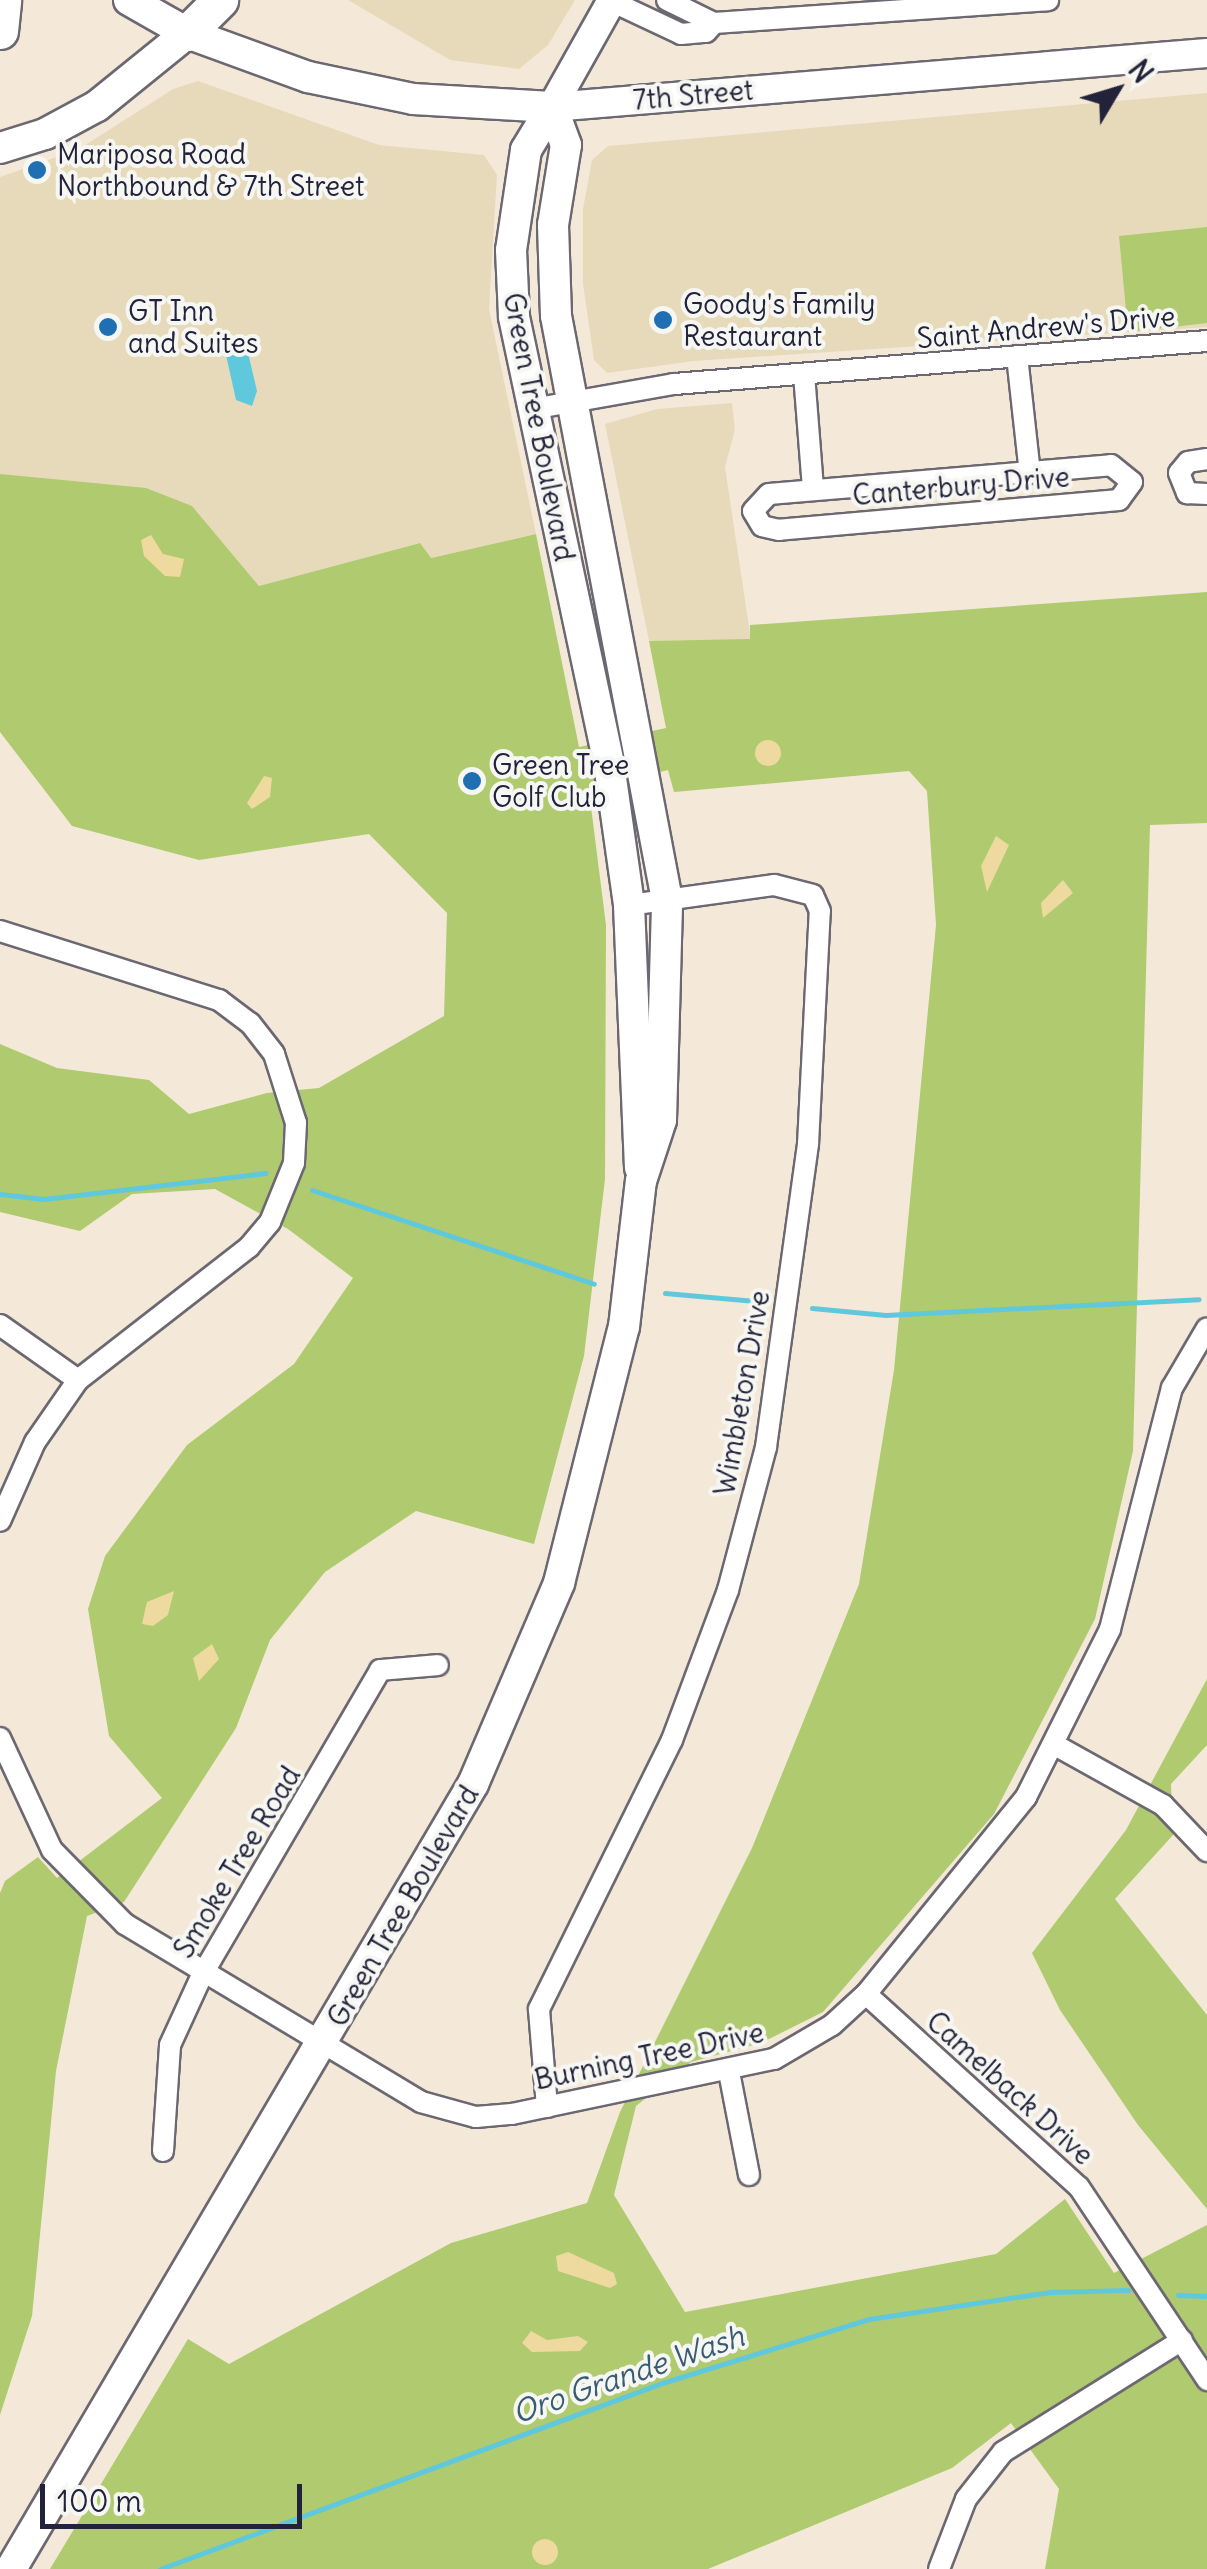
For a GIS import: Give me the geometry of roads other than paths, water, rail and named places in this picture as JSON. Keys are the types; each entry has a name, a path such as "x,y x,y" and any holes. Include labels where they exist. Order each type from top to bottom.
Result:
{"highway":[{"path":"0,31 3,0"},
{"path":"187,33 220,0"}],"main road":[{"name":"7th Street","path":"129,0 187,33 359,89 552,106 1207,52"},
{"path":"552,106 612,0"},
{"path":"0,148 97,106 187,33"},
{"name":"Green Tree Boulevard","path":"552,106 566,145 552,275 572,402 667,900 661,1120 642,1181"},
{"name":"Green Tree Boulevard","path":"11,2569 473,1784 559,1583 624,1327 642,1181 629,905 609,764 514,317 511,250 526,150 552,106"}],"street":[{"path":"612,0 681,34 706,32 714,23"},
{"path":"667,0 714,23 1048,0"},
{"name":"Saint Andrew's Drive","path":"532,409 674,384 1207,341"},
{"name":"Canterbury Drive","path":"1018,356 1030,473"},
{"name":"Canterbury Drive","path":"804,374 814,489"},
{"path":"1207,460 1188,462 1179,473 1187,493 1207,494"},
{"name":"Canterbury Drive","path":"1111,465 1129,475 1132,487 1118,500 779,530 756,518 764,496 814,489 1111,465"},
{"name":"Wimbleton Drive","path":"547,2108 539,2009 672,1740 732,1572 766,1447 808,1144 820,910 813,896 774,885 629,905"},
{"path":"0,931 219,1000 250,1023 274,1054 296,1123 286,1192 249,1247 78,1380 35,1442 0,1521"},
{"path":"0,1325 78,1380"},
{"name":"Burning Tree Drive","path":"0,1738 3,1762 30,1812 76,1880 125,1924 322,2046 450,2113 476,2117 547,2108 729,2072 800,2046 866,1994 1001,1834 1055,1746 1114,1615 1172,1388 1207,1328"},
{"name":"Smoke Tree Road","path":"164,2151 170,2045 202,1975 380,1670 438,1665"},
{"path":"1055,1746 1163,1806 1207,1851"},
{"name":"Camelback Drive","path":"866,1994 1066,2174 1125,2248 1207,2380"},
{"path":"729,2072 749,2175"},
{"path":"939,2569 966,2499 1003,2452 1182,2340"}],"water":[{"path":"247,337 258,349 249,357 257,391 252,406 236,400 226,355"}],"waterway":[{"path":"0,1194 44,1199 265,1173"},
{"path":"312,1190 594,1284"},
{"path":"665,1293 766,1302"},
{"path":"812,1308 886,1315 1199,1299"},
{"name":"Oro Grande Wash","path":"160,2569 662,2383 869,2319 1050,2292 1128,2290"},
{"name":"Oro Grande Wash","path":"1178,2295 1207,2296"}],"place":[{"name":"Mariposa Road Northbound & 7th Street","path":"37,170"},
{"name":"Goody's Family Restaurant","path":"663,320"},
{"name":"GT Inn and Suites","path":"108,327"},
{"name":"Green Tree Golf Club","path":"472,781"}]}
